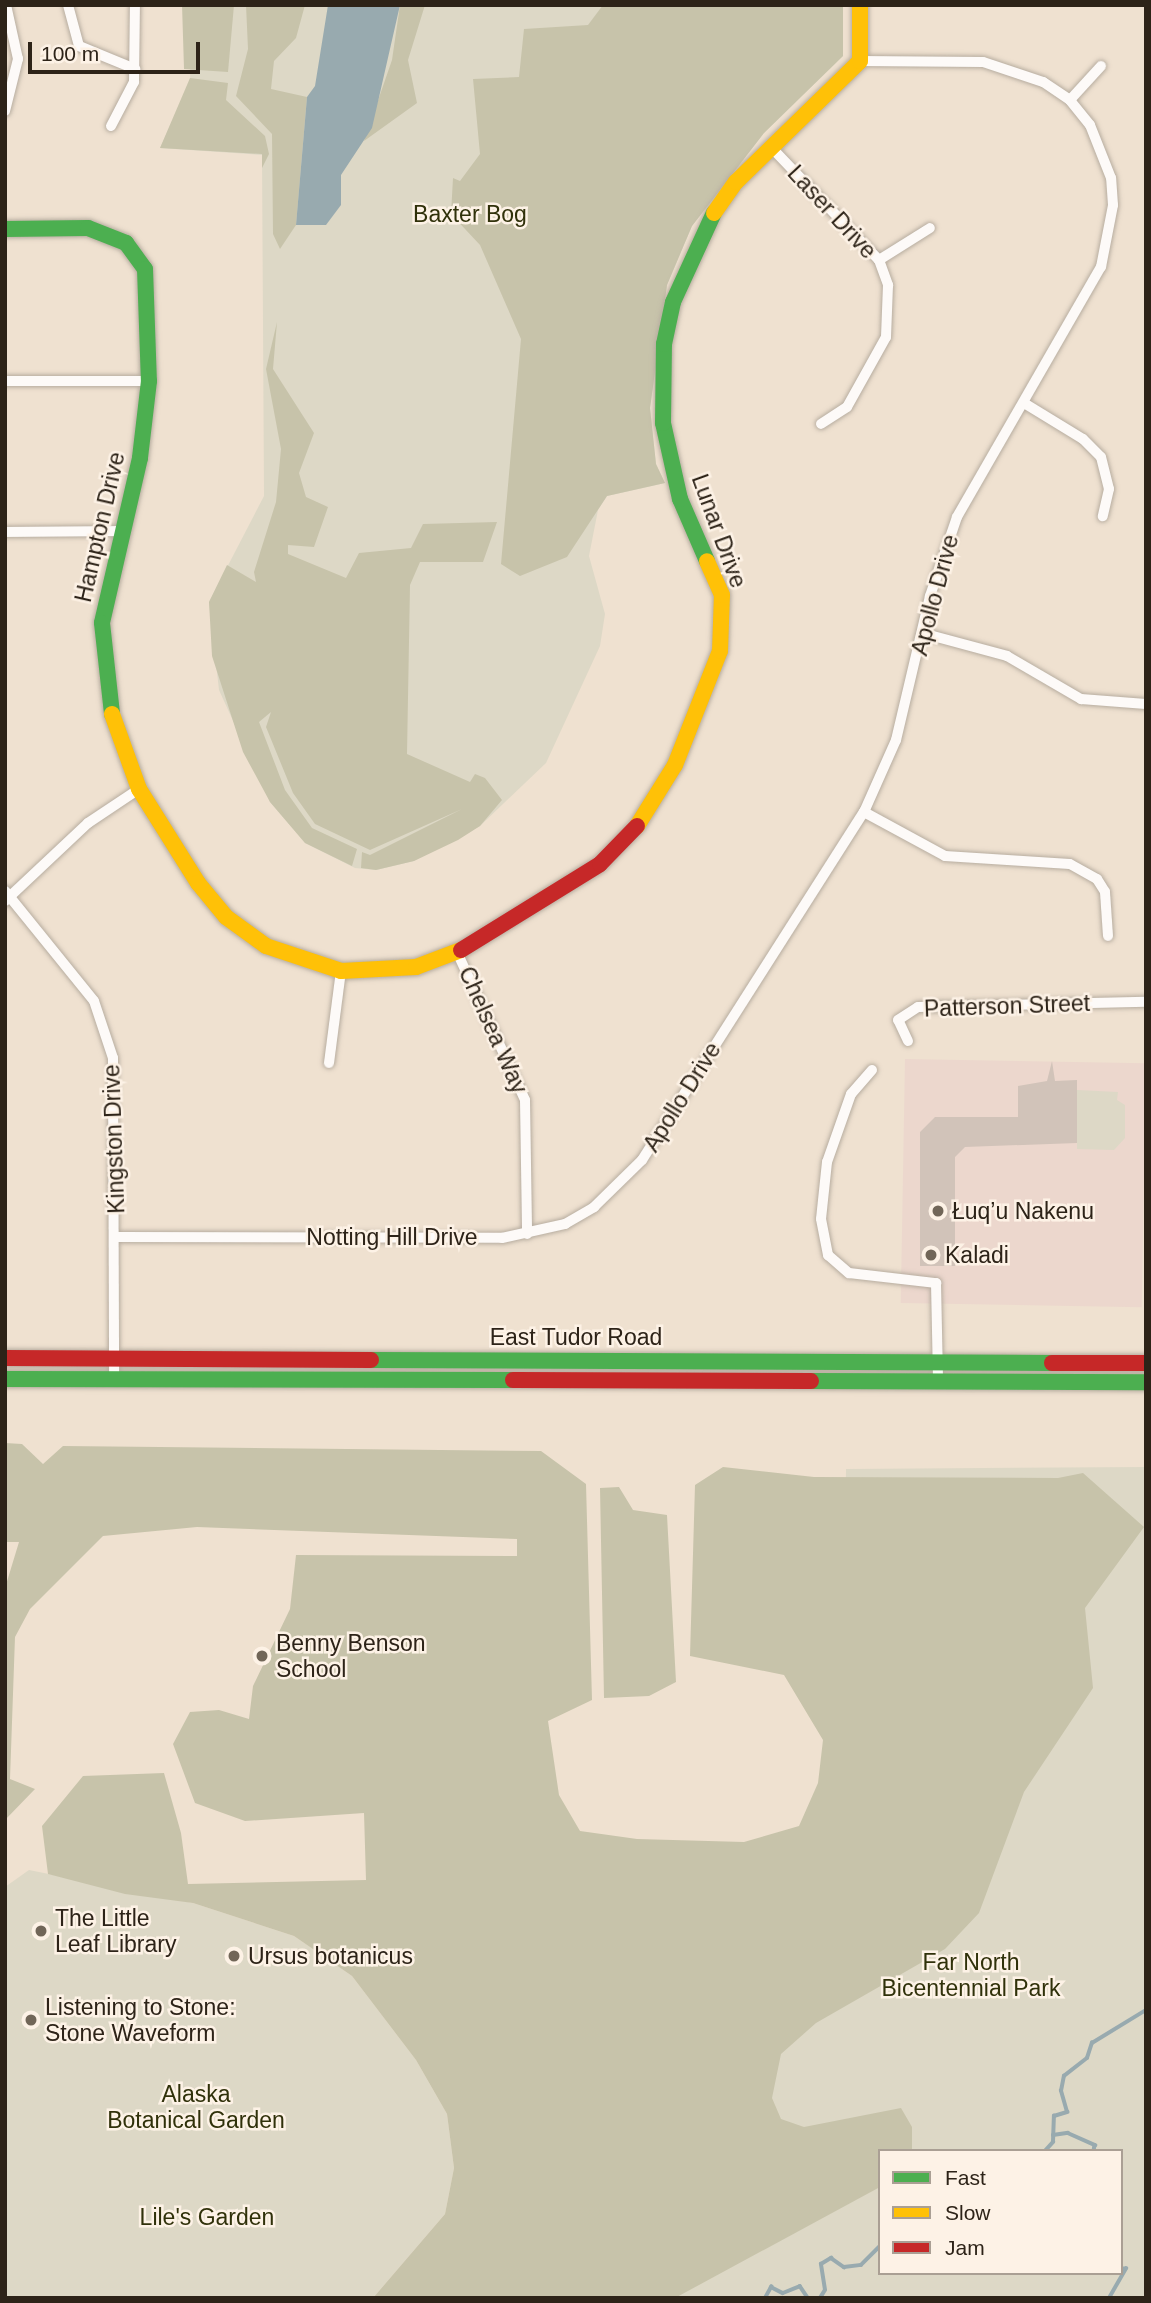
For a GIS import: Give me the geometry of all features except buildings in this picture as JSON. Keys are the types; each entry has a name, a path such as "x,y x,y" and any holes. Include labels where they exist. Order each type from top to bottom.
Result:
{"main road":[{"path":"860,5 860,61"},
{"name":"Lunar Drive","path":"341,971 416,967 457,952 571,887 623,843 675,765 720,651 722,595 680,499 663,423 664,344 673,302 709,220 770,146 860,61"},
{"name":"Hampton Drive","path":"5,229 88,228 126,243 138,254 149,288 149,382 140,458 107,585 102,660 119,745 139,789 226,917 266,946 341,971"},
{"name":"East Tudor Road","path":"5,1359 937,1359 1146,1363"},
{"name":"East Tudor Road","path":"5,1379 1146,1382"}],"street":[{"path":"5,111 18,59 6,5"},
{"path":"68,5 79,46 135,69"},
{"path":"111,126 135,69 135,5"},
{"path":"5,59 18,59"},
{"name":"Apollo Drive","path":"642,1160 863,812 897,740 922,633 957,517 1101,267 1108,239 1111,178 1090,125 1070,100 1010,68 983,62 860,61"},
{"path":"1070,100 1101,66"},
{"name":"Laser Drive","path":"770,146 879,260 891,311 886,337 847,407 821,424"},
{"path":"879,260 930,228"},
{"path":"5,381 149,382"},
{"path":"1024,403 1083,439 1101,457 1109,489 1103,516"},
{"path":"5,531 122,531"},
{"path":"922,633 1007,656 1081,699 1146,704"},
{"path":"7,897 88,823 139,789"},
{"path":"863,812 946,856 1070,864 1097,879 1105,892 1108,936"},
{"name":"Kingston Drive","path":"7,897 94,1002 114,1058 117,1237 114,1379"},
{"name":"Chelsea Way","path":"457,952 525,1100 527,1234"},
{"path":"329,1063 341,971"},
{"name":"Patterson Street","path":"908,1041 898,1020 918,1007 1146,1002"},
{"path":"872,1070 851,1094 827,1162 821,1219 828,1255 849,1273 936,1283 937,1380"},
{"name":"Notting Hill Drive","path":"117,1237 527,1234 565,1224 594,1207 642,1160"}],"shaded area":[{"path":"328,5 400,5 372,128 341,175 341,205 326,225 296,225 307,97 315,86"},
{"path":"905,1059 1146,1063 1142,1307 901,1303"}],"green space":[{"path":"182,5 234,5 228,72 184,69"},
{"name":"Baxter Bog","path":"192,5 843,5 843,56 764,133 692,226 667,285 650,408 656,464 665,483 607,496 598,510 589,556 605,614 600,646 546,763 480,826 414,861 376,870 355,868 305,843 270,802 219,690 209,602 264,496 262,155 160,148 190,82"},
{"path":"246,5 305,5 296,38 274,61 271,89 307,97 296,225 280,249 273,234 272,134 236,96 248,49"},
{"path":"400,5 425,5 408,60 417,103 364,141 392,60"},
{"path":"603,5 843,5 843,56 764,133 692,226 667,285 650,408 656,464 665,483 607,496 567,557 520,576 501,564 521,339 480,245 451,214 453,178 460,181 480,154 473,79 519,77 524,29 588,25"},
{"path":"190,78 228,83 226,100 265,136 269,154 262,168 262,154 160,148"},
{"path":"277,322 273,369 314,433 299,473 306,497 328,507 314,547 288,545 288,554 346,578 359,553 411,548 423,524 497,522 483,562 420,562 410,585 407,754 470,782 475,774 485,778 502,800 480,826 458,840 414,861 376,870 361,868 362,852 370,855 462,809 370,850 315,824 293,793 266,727 271,712 259,722 285,790 312,828 357,849 352,866 305,843 270,802 243,752 212,656 209,602 227,565 256,582 254,572 276,502 281,449 266,369"},
{"path":"1077,1090 1118,1092 1117,1100 1125,1105 1125,1138 1114,1150 1077,1149"},
{"path":"5,1443 22,1444 43,1464 63,1446 541,1451 586,1484 592,1700 548,1721 559,1795 580,1831 637,1839 744,1842 799,1826 818,1783 823,1740 784,1675 690,1656 695,1485 723,1467 814,1477 1058,1478 1083,1473 1144,1527 1085,1608 1093,1688 1024,1792 979,1913 945,1949 816,2023 781,2054 772,2098 781,2119 804,2127 901,2108 912,2127 912,2149 878,2149 878,2188 675,2298 373,2298 445,2214 454,2168 447,2114 416,2060 352,1976 294,1936 193,1903 125,1894 48,1874 42,1826 83,1776 164,1773 181,1833 188,1884 366,1880 364,1813 245,1821 195,1803 173,1744 190,1712 219,1710 249,1719 253,1686 290,1609 296,1555 517,1556 517,1539 197,1527 103,1536 30,1609 15,1637 10,1779 35,1789 5,1820 5,1588 19,1542 5,1542"},
{"name":"Far North Bicentennial Park","path":"1146,1467 1146,2298 404,2298 843,1856 846,1469"},
{"path":"619,1487 633,1510 667,1515 676,1682 649,1696 604,1698 600,1488"},
{"name":"Alaska Botanical Garden","path":"29,1870 193,1903 294,1936 352,1976 416,2060 447,2114 454,2168 445,2214 373,2298 5,2298 5,1887"}],"waterway":[{"path":"1047,2149 1053,2142 1054,2116 1067,2112 1061,2091 1064,2076 1087,2058 1092,2043 1146,2010"},
{"path":"1053,2135 1068,2133 1095,2145 1094,2149"},
{"path":"820,2298 825,2290 821,2264 831,2258 844,2267 861,2265 878,2248"},
{"path":"1123,2269 1126,2269 1123,2274"},
{"path":"1109,2298 1122,2275"},
{"path":"765,2298 771,2287 783,2293 800,2286 808,2298"}],"traffic: fast":[{"path":"707,561 680,499 663,423 664,344 673,302 714,213"},
{"path":"5,229 88,228 126,243 145,269 149,381 140,458 102,623 112,714"},
{"path":"371,1360 1052,1363"},
{"path":"5,1379 513,1380"},
{"path":"811,1381 1146,1382"}],"traffic: slow":[{"path":"714,213 736,182 860,61 860,5"},
{"path":"637,826 675,765 720,651 722,595 707,561"},
{"path":"112,714 139,789 198,883 226,917 266,946 341,971 416,967 461,950"}],"traffic: jam":[{"path":"461,950 600,864 637,826"},
{"path":"5,1358 371,1360"},
{"path":"1052,1363 1146,1363"},
{"path":"513,1380 811,1381"}],"place":[{"name":"Łuq’u Nakenu","path":"938,1211"},
{"name":"Kaladi","path":"931,1255"},
{"name":"Benny Benson School","path":"262,1656"},
{"name":"The Little Leaf Library","path":"41,1931"},
{"name":"Ursus botanicus","path":"234,1956"},
{"name":"Listening to Stone: Stone Waveform","path":"31,2020"}],"park label":[{"name":"Lile's Garden","path":"207,2217"}]}
